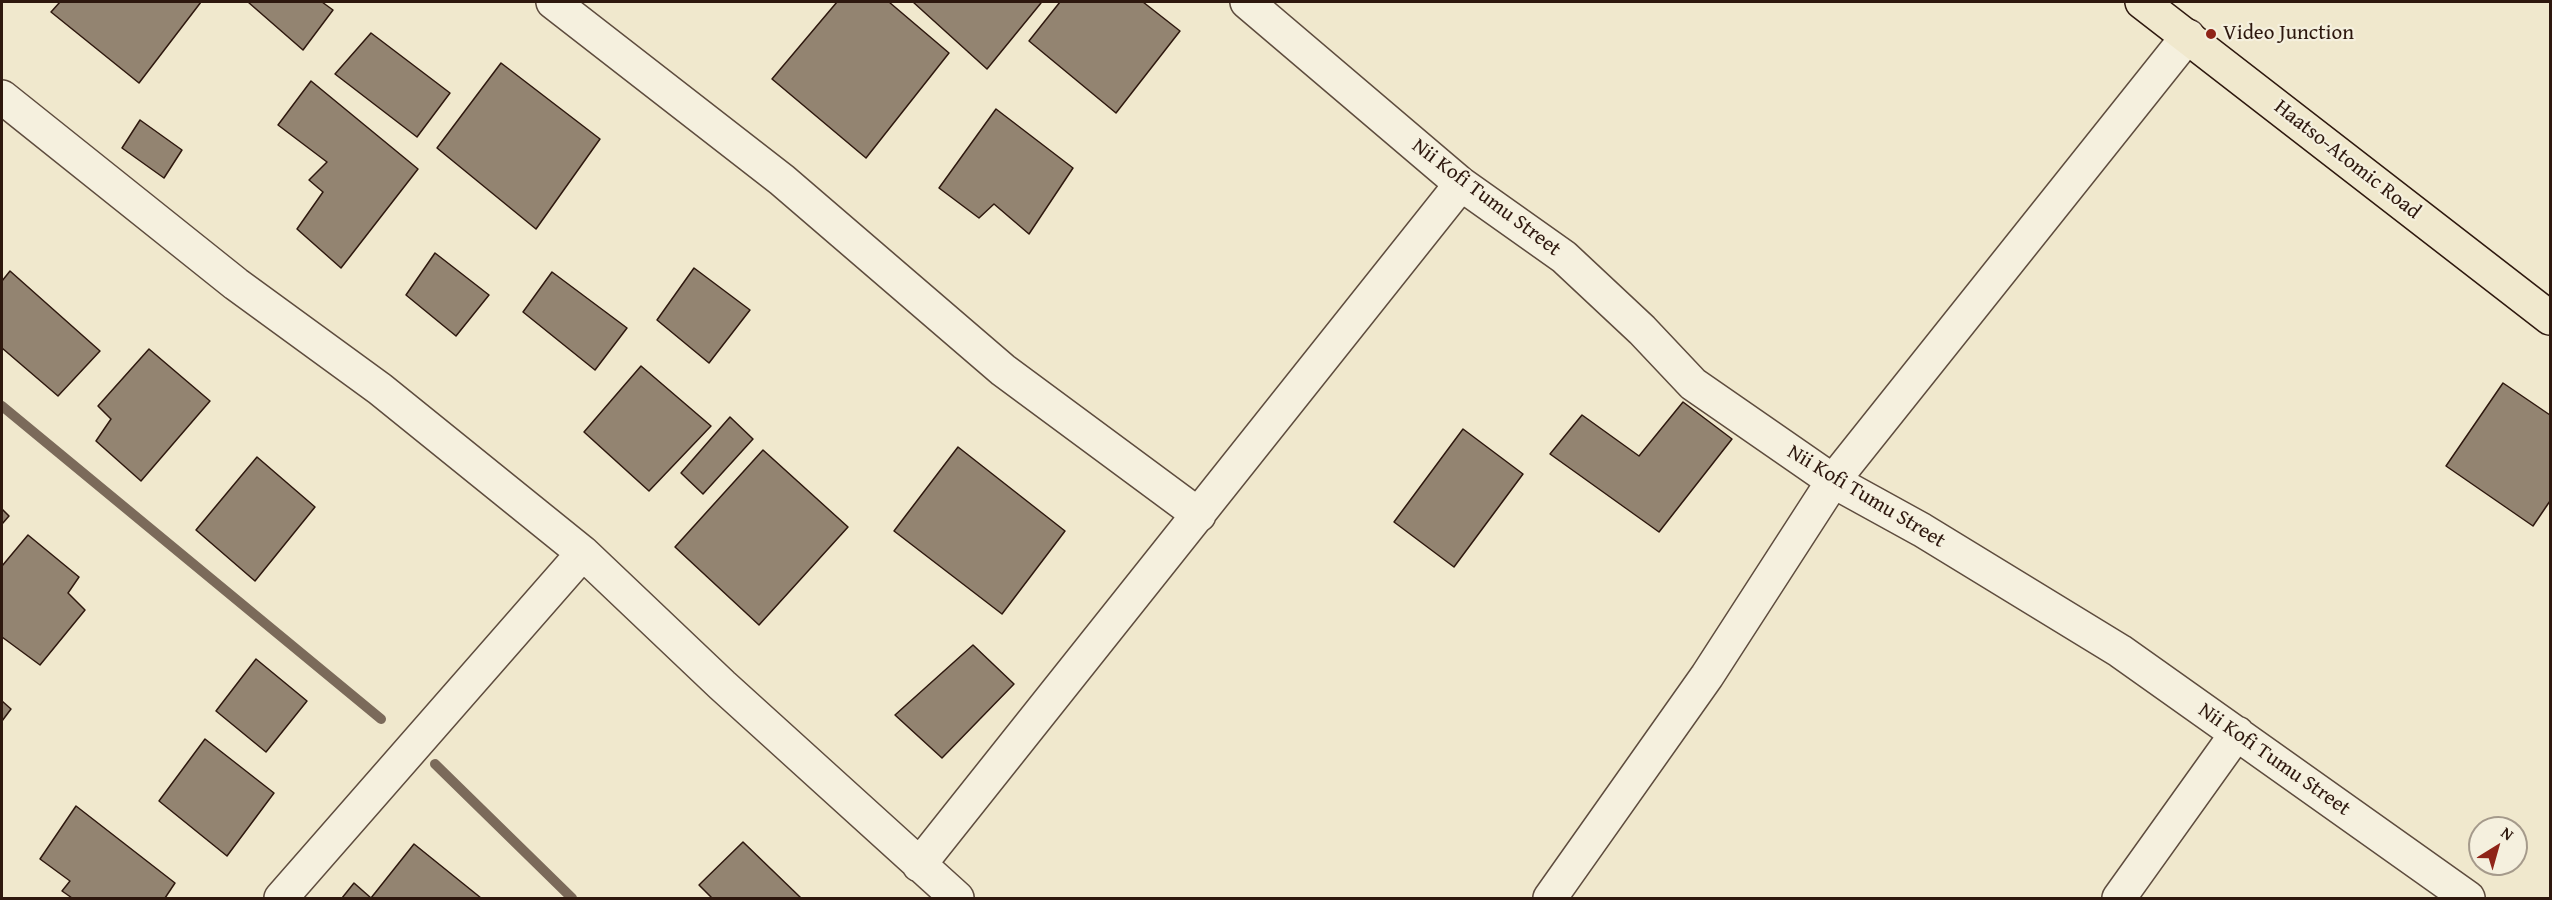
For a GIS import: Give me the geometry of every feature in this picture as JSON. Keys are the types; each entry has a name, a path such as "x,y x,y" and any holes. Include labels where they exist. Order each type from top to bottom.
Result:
{"main road":[{"name":"Haatso-Atomic Road","path":"2142,2 2550,318"}],"street":[{"path":"553,2 782,180 1003,370 1199,515"},
{"name":"Nii Kofi Tumu Street","path":"1247,2 1461,184 1564,257 1642,330 1693,384 1833,481 1922,530 2101,640 2238,733 2468,898"},
{"path":"1550,898 1707,676 1833,481 2188,36"},
{"path":"2,97 236,284 380,389 583,553 722,685 957,898"},
{"path":"919,865 1461,184"},
{"path":"281,898 583,553"},
{"path":"2119,898 2238,733"}],"building":[{"path":"60,2 201,2 139,83 51,12"},
{"path":"248,2 322,2 333,10 303,50"},
{"path":"837,2 889,2 949,53 866,158 772,79"},
{"path":"913,2 1040,2 1041,3 987,69"},
{"path":"1060,2 1143,2 1180,31 1116,113 1029,41"},
{"path":"371,33 450,93 417,137 335,74"},
{"path":"501,63 600,139 536,229 437,148"},
{"path":"311,81 418,169 341,268 297,229 323,192 309,180 327,162 278,125"},
{"path":"996,109 1073,168 1029,234 994,204 979,218 939,188"},
{"path":"140,120 182,150 164,178 122,148"},
{"path":"435,253 489,295 456,336 406,295"},
{"path":"694,268 750,310 709,363 657,320"},
{"path":"10,271 100,351 58,396 2,348 2,281"},
{"path":"552,272 627,328 595,370 523,312"},
{"path":"149,349 210,401 141,481 96,441 111,419 98,406"},
{"path":"641,366 711,426 649,491 584,432"},
{"path":"2503,383 2550,415 2550,501 2533,526 2446,466"},
{"path":"1683,402 1732,439 1659,532 1550,454 1582,415 1639,456"},
{"path":"730,417 753,439 703,494 681,473"},
{"path":"1463,429 1523,474 1454,567 1394,522"},
{"path":"958,447 1065,531 1002,614 894,531"},
{"path":"763,450 848,527 759,625 675,547"},
{"path":"257,457 315,507 255,581 196,530"},
{"path":"2,509 9,516 2,524"},
{"path":"28,535 79,577 68,593 85,610 40,665 2,637 2,566"},
{"path":"973,645 1014,684 942,758 895,715"},
{"path":"256,659 307,701 266,752 216,711"},
{"path":"2,701 11,709 2,721"},
{"path":"205,739 274,793 227,856 159,801"},
{"path":"76,806 175,883 165,898 72,898 62,891 70,881 40,859"},
{"path":"743,842 801,898 712,898 699,885"},
{"path":"414,844 481,898 371,898"},
{"path":"354,883 371,898 342,898"}],"waterway":[{"path":"2,406 381,719"},
{"path":"435,764 572,898"}],"place":[{"name":"Video Junction","path":"2211,34"}]}
